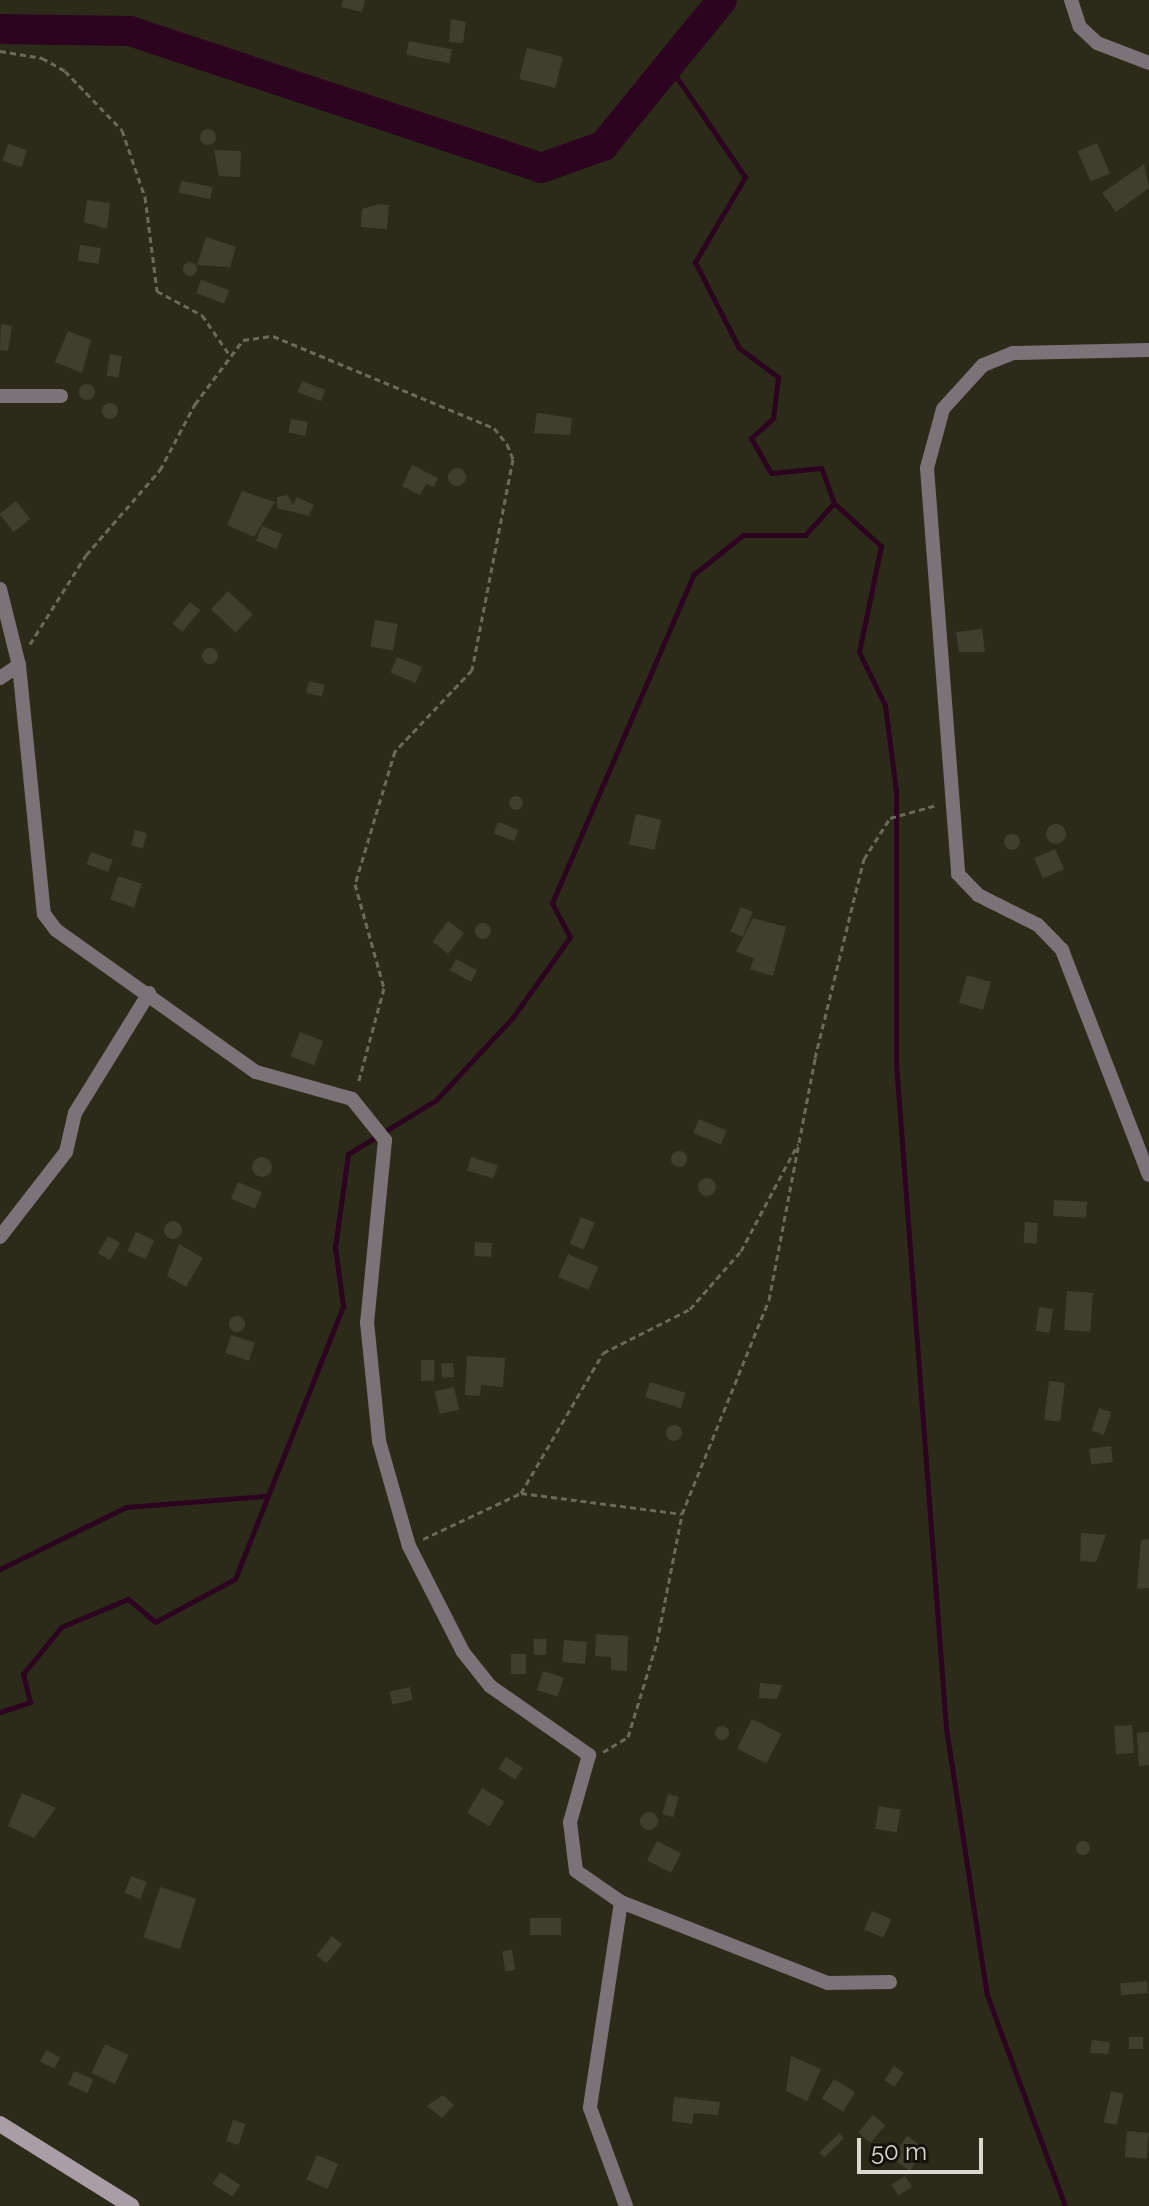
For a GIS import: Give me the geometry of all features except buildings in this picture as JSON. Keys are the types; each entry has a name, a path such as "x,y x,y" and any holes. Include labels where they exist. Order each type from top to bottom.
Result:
{"street":[{"path":"1071,0 1080,27 1097,43 1149,63"},
{"path":"1149,350 1013,353 983,365 943,409 927,468 958,874 978,895 1038,925 1062,950 1149,1175"},
{"path":"0,396 61,396"},
{"path":"0,589 19,665 44,914 256,1072 352,1099 385,1140 388,1156 367,1322 369,1388 409,1546 440,1613 490,1686 589,1755 570,1822 571,1861 585,1883 621,1902 828,1983 890,1982"},
{"path":"0,678 19,665"},
{"path":"4,1228 66,1152 75,1113 149,993"},
{"path":"621,1902 590,2108 626,2206"},
{"path":"0,2124 131,2206"}],"path":[{"path":"0,51 42,58 65,71 122,130 145,197 157,291 202,315 229,354"},
{"path":"19,665 70,577 160,470 229,354 243,340 273,336 494,428 513,459 472,670 395,751 355,884 384,988 352,1099"},
{"path":"589,1755 620,1747 628,1737 657,1642 682,1514 769,1300 800,1141 864,859 890,818 952,802"},
{"path":"521,1493 603,1353 690,1309 741,1251 800,1141"},
{"path":"409,1546 521,1493 682,1514"}],"waterway":[{"path":"0,29 130,31 541,168 603,146 722,0"},
{"path":"0,1712 30,1702 23,1674 61,1627 128,1599 155,1622 235,1579 343,1306 335,1247 348,1154 436,1100 513,1017 570,937 552,903 693,575 743,535 805,535 834,503 821,468 771,473 751,438 773,418 778,377 739,348 695,262 745,177 671,69"},
{"path":"834,503 881,546 859,652 885,705 896,791 896,1063 946,1728 987,1995 1065,2206"},
{"path":"0,1569 126,1507 265,1496"}]}
